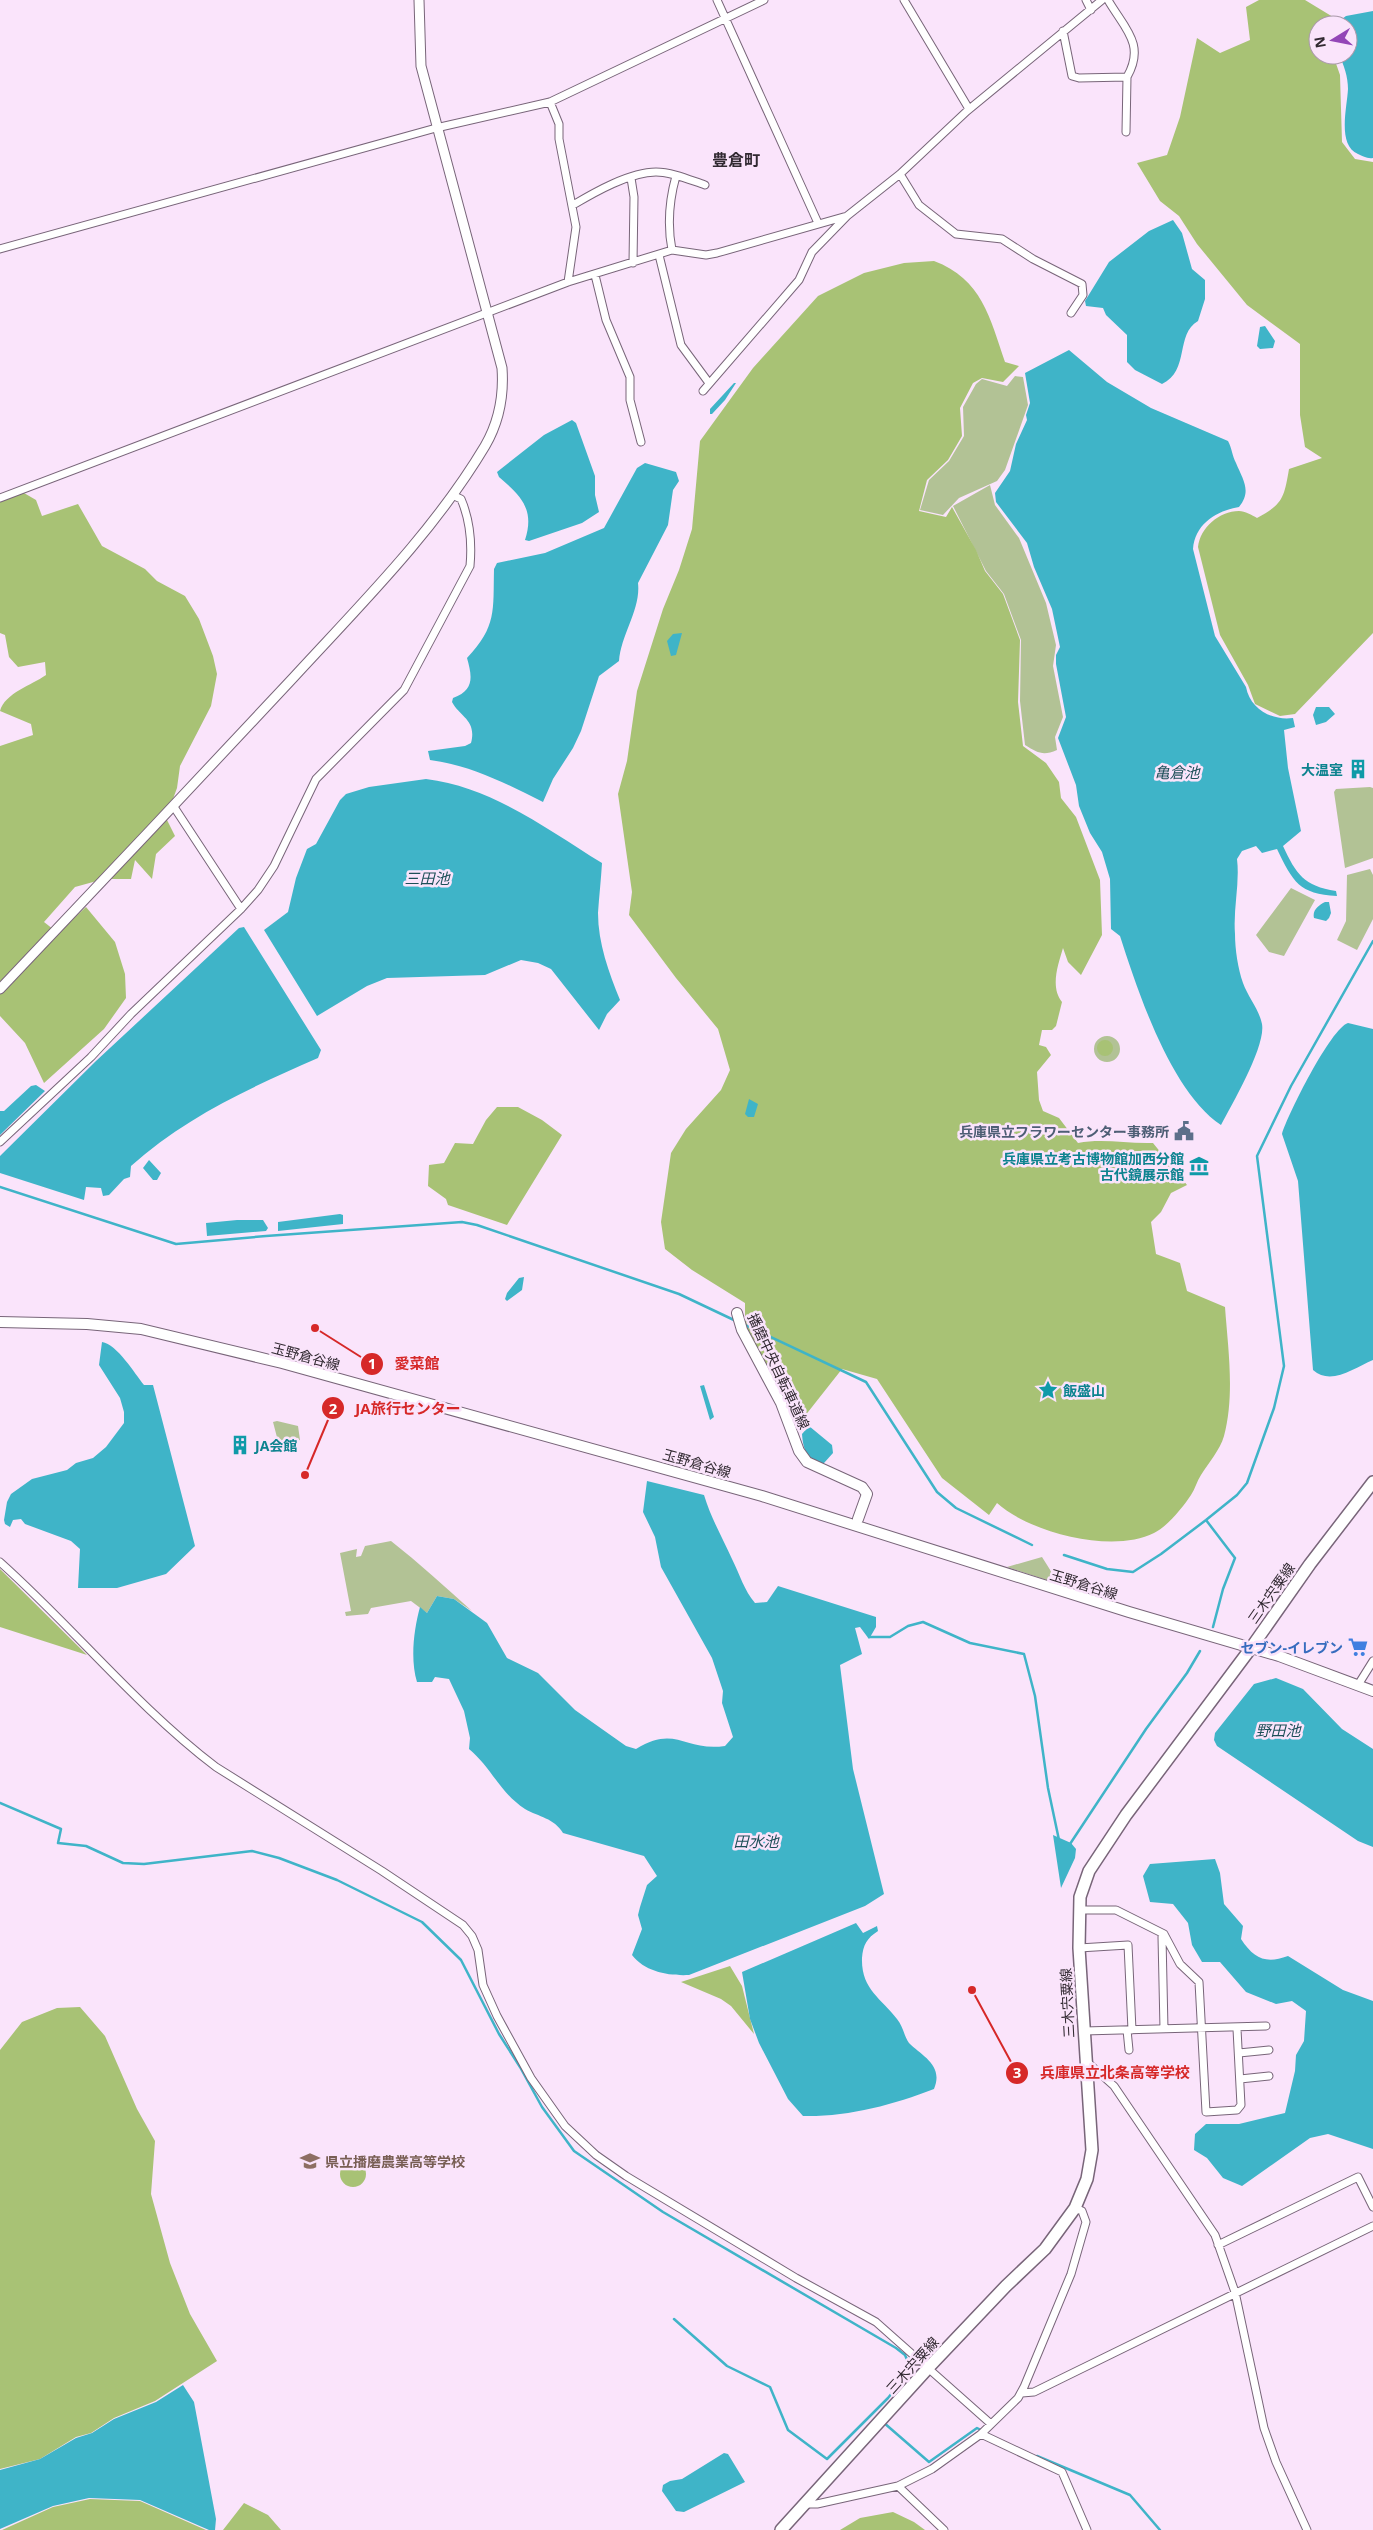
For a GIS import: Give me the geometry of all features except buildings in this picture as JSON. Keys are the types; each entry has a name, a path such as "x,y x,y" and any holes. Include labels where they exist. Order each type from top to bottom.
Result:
{"main road":[{"name":"播磨中央自転車道線","path":"737,1313 742,1330 781,1403 799,1451 806,1462 862,1487 867,1494 858,1519"},
{"name":"玉野倉谷線","path":"0,1322 87,1324 141,1329 282,1364 762,1496 1129,1612 1279,1656 1373,1691"},
{"name":"三木宍粟線","path":"781,2530 928,2367 1006,2286 1045,2250 1075,2208 1087,2178 1092,2150 1079,1948 1079,1910 1084,1884 1097,1856 1126,1814 1251,1648 1310,1564 1373,1482"}],"street":[{"path":"0,989 174,807 407,554 452,496 485,445 502,400 502,368 436,128 421,66 419,0"},
{"path":"717,0 818,223"},
{"path":"0,249 436,128 550,102 764,0"},
{"path":"904,0 969,109"},
{"path":"1086,0 1091,10"},
{"path":"703,391 799,280 812,252 847,216 900,174 969,109 1102,0"},
{"path":"1108,0 1119,20 1133,38 1135,50 1133,66 1127,76 1126,132"},
{"path":"1063,31 1072,76 1079,78 1127,76"},
{"path":"550,102 559,124 559,139 576,227 568,282"},
{"path":"573,205 601,189 655,172 705,185"},
{"path":"900,174 919,205 956,234 1002,239 1033,259 1082,284 1084,295 1071,313"},
{"path":"672,250 668,228 676,176"},
{"path":"631,178 634,197 633,263"},
{"path":"0,498 568,282 672,250 706,255 717,253 847,216"},
{"path":"659,254 681,345 710,382"},
{"path":"595,275 606,320 630,377 630,400 642,442"},
{"path":"0,1142 90,1057 131,1014 241,909 258,890 274,866 316,779 404,690 470,566 471,548 465,509 461,499 452,496"},
{"path":"174,807 241,909"},
{"path":"0,1562 141,1703 192,1749 224,1772 382,1871 463,1925 472,1936 478,1950 483,1985 531,2078 565,2126 596,2155 626,2176 788,2273 876,2322 991,2424"},
{"path":"1358,1685 1373,1661"},
{"path":"1079,1910 1116,1910 1164,1934 1180,1964 1199,1982 1206,2112 1237,2110 1241,2105 1238,2029"},
{"path":"1164,1934 1162,1937 1164,2030"},
{"path":"1079,1948 1128,1945 1129,2050"},
{"path":"1084,2032 1238,2029 1266,2026"},
{"path":"1239,2053 1269,2050"},
{"path":"1086,2061 1114,2086 1215,2235 1235,2292 1264,2428 1276,2462 1307,2530"},
{"path":"1240,2079 1269,2076"},
{"path":"1218,2245 1358,2177 1373,2207"},
{"path":"805,2504 817,2504 898,2486 932,2468 981,2434 1022,2393 1078,2251 1086,2222 1082,2211 1075,2208"},
{"path":"1022,2393 1034,2392 1373,2226"},
{"path":"981,2434 1062,2472 1087,2530"},
{"path":"898,2486 944,2530"}],"green space":[{"path":"1259,0 1305,0 1330,15 1308,15 1308,65 1336,65 1340,75 1342,142 1355,159 1373,162 1373,633 1295,714 1280,716 1255,704 1248,685 1220,635 1198,547 1202,533 1218,517 1239,511 1246,512 1257,518 1272,509 1281,499 1286,487 1289,469 1322,458 1305,447 1300,415 1300,344 1247,305 1197,244 1179,216 1160,201 1137,163 1167,155 1180,117 1197,38 1220,53 1250,40 1246,7"},
{"path":"934,261 963,278 974,289 989,315 1005,362 1019,366 1003,382 982,378 973,383 960,408 962,436 948,460 927,480 919,511 946,517 952,507 976,550 985,571 1003,594 1020,640 1018,702 1023,746 1046,763 1059,782 1061,798 1076,817 1100,880 1102,935 1081,975 1068,962 1063,948 1059,962 1056,990 1062,1002 1056,1026 1052,1030 1042,1030 1039,1045 1046,1047 1051,1055 1037,1072 1039,1100 1043,1111 1059,1118 1078,1143 1097,1141 1153,1143 1187,1185 1171,1193 1161,1212 1151,1222 1156,1254 1180,1263 1187,1291 1225,1307 1230,1388 1224,1436 1184,1505 1159,1530 1137,1539 1095,1541 1072,1537 1030,1523 1012,1514 997,1503 989,1515 942,1478 877,1379 842,1369 797,1426 745,1328 745,1303 692,1270 665,1249 661,1222 671,1153 686,1129 721,1090 730,1070 718,1029 676,978 629,915 632,892 618,794 627,761 637,691 663,609 679,570 692,529 700,441 753,368 818,296 864,273 904,263"},
{"path":"1015,376 1023,377 1028,405 1005,470 997,481 959,498 943,515 920,510 929,480 949,461 964,436 963,407 976,384 982,379 1007,386"},
{"path":"990,485 995,505 1019,538 1046,603 1056,645 1053,666 1063,717 1055,737 1057,750 1048,753 1037,752 1025,745 1020,701 1021,640 1004,594 986,571 953,506"},
{"path":"24,493 36,500 42,516 78,504 102,546 145,569 157,581 185,596 199,619 213,656 217,674 211,706 180,766 177,788 166,818 175,836 156,854 152,879 135,860 131,879 104,879 75,887 44,922 58,933 86,907 115,942 125,974 126,998 104,1029 44,1083 25,1043 0,1016 0,746 33,735 31,724 0,711 7,699 13,694 46,675 45,662 18,667 9,657 5,635 0,633 0,501"},
{"path":"1373,788 1373,858 1345,868 1334,792 1336,789"},
{"path":"1370,869 1373,875 1373,919 1357,950 1337,940 1346,921 1347,875"},
{"path":"1291,888 1315,900 1284,956 1269,952 1256,935"},
{"path":"1107,1036 1116,1040 1120,1049 1116,1058 1107,1062 1098,1058 1094,1049 1098,1040"},
{"path":"1105,1040 1111,1042 1113,1048 1111,1054 1105,1056 1099,1054 1097,1048 1099,1042"},
{"path":"497,1107 518,1107 542,1120 562,1135 507,1225 448,1205 446,1199 428,1186 429,1165 444,1163 455,1143 473,1144 486,1120"},
{"path":"277,1421 298,1426 300,1440 279,1445 273,1422"},
{"path":"391,1541 472,1611 454,1599 437,1596 427,1613 411,1601 371,1608 368,1614 346,1616 345,1612 351,1611 340,1553 357,1549 356,1557 361,1556 365,1546"},
{"path":"1042,1557 1059,1584 1007,1567"},
{"path":"0,1569 87,1655 0,1627"},
{"path":"730,1966 742,1986 754,2034 731,2006 721,1999 681,1982"},
{"path":"80,2007 105,2036 137,2109 155,2141 151,2194 170,2263 190,2314 217,2361 155,2401 114,2418 91,2433 76,2437 40,2459 0,2469 0,2050 22,2022 57,2008"},
{"path":"353,2161 362,2165 366,2174 362,2183 353,2187 344,2183 340,2174 344,2165"},
{"path":"90,2499 140,2501 206,2530 2,2530 53,2507"},
{"path":"244,2503 268,2515 281,2530 223,2530"},
{"path":"893,2512 914,2522 925,2530 840,2530 860,2518"}],"water":[{"path":"1373,11 1373,158 1358,154 1352,149 1347,143 1345,134 1348,85 1344,65 1358,65 1358,15 1351,15"},
{"path":"1173,220 1182,233 1192,269 1205,280 1205,299 1198,321 1187,334 1176,370 1171,378 1162,384 1135,370 1127,362 1127,335 1106,315 1103,308 1086,306 1085,301 1109,262 1149,231"},
{"path":"1265,326 1275,341 1273,348 1260,349 1257,346 1260,327"},
{"name":"亀倉池","path":"1069,350 1107,382 1151,408 1228,441 1245,485 1245,496 1239,507 1215,515 1202,526 1198,532 1193,549 1215,636 1246,687 1252,702 1263,712 1277,718 1293,718 1295,727 1284,730 1288,768 1301,831 1283,846 1292,864 1302,877 1316,886 1336,891 1337,896 1314,892 1299,884 1293,878 1277,849 1262,853 1256,846 1242,851 1237,859 1238,878 1235,924 1237,959 1243,983 1261,1019 1262,1034 1254,1060 1221,1125 1203,1110 1172,1065 1158,1039 1136,985 1120,936 1111,929 1110,879 1102,852 1090,833 1079,806 1076,785 1058,738 1066,717 1056,664 1056,655 1060,647 1052,609 1034,567 1027,543 996,502 995,493 1010,471 1016,444 1027,420 1026,415 1030,403 1025,373"},
{"path":"736,383 725,400 710,414 710,409"},
{"path":"572,420 576,423 595,476 595,495 599,512 582,523 529,541 525,540 528,529 527,511 520,497 499,477 497,472 544,435"},
{"path":"645,463 676,472 679,481 673,490 668,525 638,583 637,602 623,641 619,661 599,676 581,731 573,748 553,779 543,802 474,771 430,760 428,751 465,746 471,743 472,729 470,724 452,702 453,698 460,695 468,687 471,676 467,658 477,647 488,627 493,607 494,569 497,563 545,553 604,528 637,468"},
{"path":"682,633 676,655 671,656 667,641 673,634"},
{"path":"1316,707 1329,707 1335,714 1326,722 1316,725 1313,715"},
{"name":"三田池","path":"426,779 474,791 496,800 540,824 602,863 598,924 608,969 620,1000 607,1014 599,1030 551,969 538,963 521,960 485,975 387,978 367,986 317,1016 264,930 288,912 296,878 307,849 316,844 340,800 346,794 369,787"},
{"path":"1325,902 1329,902 1331,913 1329,918 1326,921 1314,918 1315,910"},
{"path":"244,927 321,1050 318,1058 244,1092 196,1118 152,1148 131,1166 130,1177 124,1179 109,1195 103,1196 101,1188 86,1187 84,1200 0,1173 0,1156 96,1061 239,928"},
{"path":"1348,1023 1373,1029 1373,1360 1343,1374 1327,1376 1313,1370 1298,1181 1282,1134 1292,1109 1321,1055 1341,1028"},
{"path":"36,1085 45,1091 0,1135 0,1111 4,1111 31,1086"},
{"path":"749,1099 758,1104 754,1117 748,1117 745,1114"},
{"path":"149,1160 161,1173 157,1180 153,1180 143,1168"},
{"path":"343,1215 343,1224 278,1231 278,1222"},
{"path":"263,1220 268,1228 266,1231 207,1236 206,1223"},
{"path":"524,1277 522,1290 507,1301 505,1299 507,1293 519,1278"},
{"path":"102,1342 114,1348 120,1354 144,1385 153,1385 195,1546 166,1574 117,1588 78,1588 80,1549 71,1541 25,1524 21,1519 13,1520 10,1527 5,1524 4,1520 7,1502 11,1494 32,1479 67,1470 76,1463 93,1458 106,1447 124,1423 124,1412 120,1398 99,1365"},
{"path":"704,1385 714,1417 710,1420 700,1386"},
{"path":"809,1426 832,1445 833,1453 824,1463 814,1461 805,1450 802,1434"},
{"name":"田水池","path":"647,1481 704,1495 713,1520 742,1582 755,1603 767,1602 778,1586 876,1617 876,1627 869,1639 860,1627 855,1628 862,1654 840,1665 853,1769 884,1894 865,1906 689,1975 673,1975 658,1972 637,1961 632,1955 642,1929 638,1915 640,1907 647,1885 657,1876 644,1856 563,1833 551,1821 516,1803 469,1749 470,1738 464,1711 449,1679 435,1677 432,1682 417,1682 413,1654 420,1607 427,1613 437,1596 454,1599 487,1623 507,1658 538,1673 575,1710 626,1746 636,1749 650,1742 671,1739 711,1747 725,1746 733,1737 722,1703 723,1691 712,1658 661,1567 655,1537 643,1512"},
{"name":"野田池","path":"1276,1678 1303,1689 1342,1729 1373,1749 1373,1847 1358,1841 1217,1746 1214,1740 1215,1733 1254,1684"},
{"path":"1053,1835 1071,1843 1076,1849 1075,1858 1061,1888"},
{"path":"1215,1859 1220,1873 1224,1904 1243,1926 1241,1939 1251,1951 1261,1958 1273,1960 1288,1956 1343,1990 1373,2001 1373,2149 1328,2134 1310,2138 1242,2186 1223,2178 1207,2158 1194,2150 1195,2134 1206,2124 1239,2124 1285,2113 1295,2071 1296,2055 1304,2041 1306,2011 1292,2001 1276,2004 1246,1992 1220,1962 1202,1962 1192,1945 1188,1923 1173,1904 1150,1902 1143,1876 1150,1864"},
{"path":"856,1923 863,1933 877,1926 878,1931 868,1939 863,1949 862,1958 865,1978 873,1992 899,2022 909,2043 934,2067 936,2081 934,2089 870,2109 820,2116 803,2116 788,2099 759,2043 750,2019 742,1972"},
{"path":"183,2385 194,2402 216,2519 215,2530 209,2530 140,2500 89,2498 53,2506 0,2529 0,2470 40,2459 76,2438 92,2433 114,2419 156,2402"},
{"path":"724,2453 728,2454 745,2482 684,2512 676,2511 662,2491 663,2485 670,2481 682,2479"}],"waterway":[{"path":"1064,1555 1107,1569 1133,1572 1161,1554 1206,1520 1237,1495 1247,1483 1274,1408 1284,1366 1257,1156 1291,1086 1373,941"},
{"path":"0,1187 176,1244 462,1222 477,1225 679,1294 736,1321"},
{"path":"743,1324 866,1382 937,1492 956,1508 1032,1545"},
{"path":"1206,1520 1235,1558 1223,1589 1213,1627"},
{"path":"869,1637 890,1637 908,1626 923,1622 970,1643 1024,1654 1035,1696 1048,1788 1059,1840"},
{"path":"1070,1844 1146,1729 1187,1673 1200,1651"},
{"path":"0,1803 61,1829 58,1843 86,1846 123,1863 144,1864 252,1851 279,1858 337,1880 422,1922 461,1960 499,2034 542,2107 574,2151 663,2212 896,2348 905,2355 911,2369 888,2398 827,2459 788,2430 770,2387 727,2366 674,2319"},
{"path":"883,2422 929,2462 977,2428 981,2430"},
{"path":"1037,2456 1130,2495 1160,2530"}],"place":[{"name":"大温室","path":"1358,769"},
{"name":"兵庫県立フラワーセンター事務所","path":"1184,1131"},
{"name":"兵庫県立考古博物館加西分館 古代鏡展示館","path":"1199,1166"},
{"name":"愛菜館","path":"315,1328"},
{"name":"飯盛山","path":"1048,1390"},
{"name":"JA会館","path":"240,1445"},
{"name":"JA旅行センター","path":"305,1475"},
{"name":"セブン-イレブン","path":"1358,1647"},
{"name":"兵庫県立北条高等学校","path":"972,1990"},
{"name":"県立播磨農業高等学校","path":"310,2161"}],"district":[{"name":"豊倉町","path":"736,160"}]}
